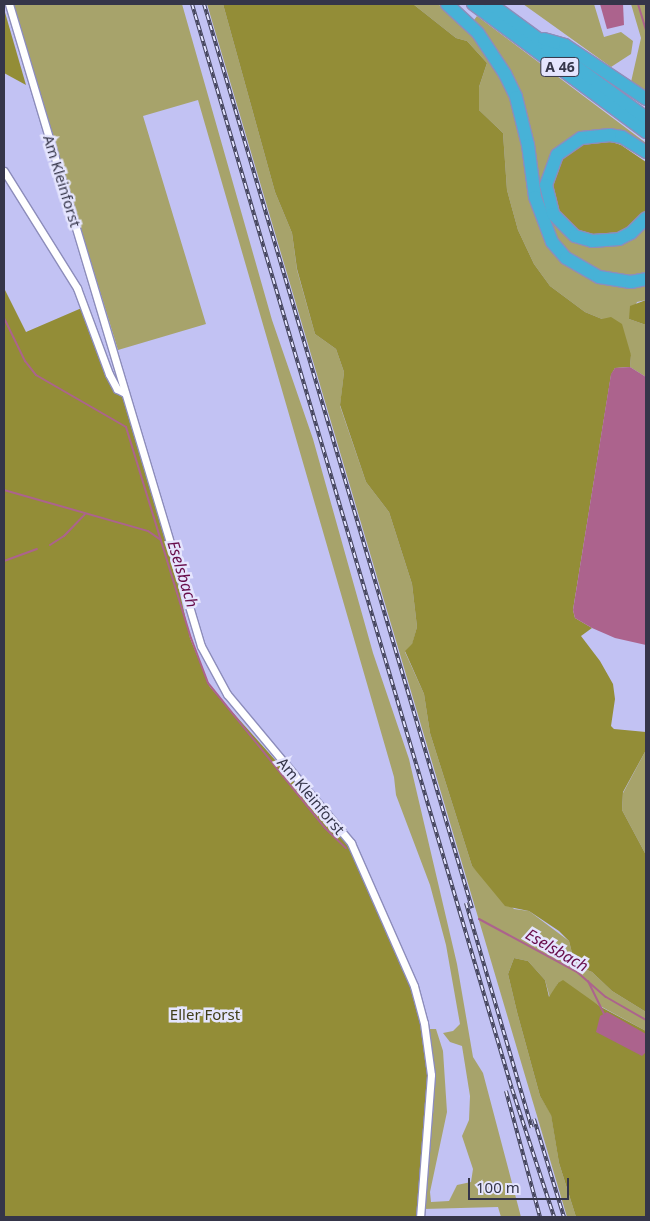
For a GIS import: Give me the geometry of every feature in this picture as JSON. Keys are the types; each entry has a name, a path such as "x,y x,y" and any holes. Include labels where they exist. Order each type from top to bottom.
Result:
{"highway":[{"path":"447,4 478,33 501,67 516,97 528,145 535,197 552,242 566,258 599,277 616,281 646,279"},
{"name":"A 46","path":"473,4 646,132"},
{"name":"A 46","path":"492,4 646,118"},
{"path":"539,38 565,45 646,100"},
{"path":"646,152 622,138 610,135 581,138 557,155 546,185 553,214 575,236 592,241 619,239 631,233 646,218"}],"street":[{"name":"Am Kleinforst","path":"9,4 208,663 232,701 351,843 414,986 424,1022 432,1075 420,1217"},
{"name":"Am Kleinforst","path":"4,171 76,288 114,385 125,393"},
{"path":"104,361 115,358"}],"shaded area":[{"path":"12,4 182,4 272,320 313,439 373,653 409,759 457,964 473,1057 483,1073 521,1217 501,1217 498,1207 423,1209 434,1104 434,1069 429,1029 436,1029 443,1051 447,1112 430,1192 431,1202 449,1201 457,1185 471,1182 473,1169 462,1136 469,1120 470,1096 462,1046 450,1042 443,1033 453,1031 460,1024 446,945 430,885 396,795 394,777 198,100 143,116 206,324 118,350"},
{"path":"207,4 223,4 275,192 292,233 297,270 315,334 336,349 344,372 340,406 366,482 389,512 412,584 417,627 412,645 405,652 424,694 430,733 472,866 514,909 529,911 569,941 575,965 592,972 612,991 646,1012 646,1031 558,983 550,998 545,980 528,961 514,958 508,974 540,1096 551,1114 559,1163 576,1217 567,1217"},
{"path":"413,4 438,4 468,28 477,16 646,143 646,146 615,129 606,140 641,218 646,211 646,300 637,302 629,319 646,325 646,377 630,367 631,355 602,319 585,312 550,286 534,264 518,230 507,190 503,133 479,110 479,87 487,63 467,41 456,38"},
{"path":"523,4 594,4 604,37 621,32 633,41 631,54 611,67"},
{"path":"600,4 623,4 624,25 607,29"},
{"path":"631,4 646,4 646,94 631,82 641,38"},
{"path":"630,367 646,377 646,645 615,638 592,628 575,618 573,610 611,374 615,368"},
{"path":"646,750 646,855 622,810 623,793"},
{"path":"607,1012 646,1034 646,1052 642,1056 596,1032 600,1016"}],"green space":[{"path":"223,4 413,4 456,38 467,41 487,63 479,87 479,110 503,133 507,190 518,230 534,264 550,286 585,312 602,319 611,317 622,324 631,355 630,367 615,368 611,375 573,610 575,618 592,628 581,636 600,661 613,684 615,699 611,726 614,729 646,732 646,750 623,792 622,810 646,855 646,1012 612,991 592,972 575,965 569,941 559,931 529,911 505,906 472,866 430,733 424,694 405,651 412,644 417,627 412,584 389,512 366,482 340,405 344,372 336,349 315,334 297,269 292,233 275,192"},
{"path":"4,9 26,85 4,73"},
{"path":"606,140 621,145 646,162 646,211 624,231 605,237 581,233 557,213 552,185 563,157 579,145"},
{"name":"Eller Forst","path":"4,288 26,332 84,307 111,387 125,398 168,541 190,638 210,687 350,844 415,997 428,1048 428,1119 418,1217 4,1217"},
{"path":"646,300 646,325 629,319 630,306"},
{"path":"514,958 528,961 545,980 549,997 558,983 563,980 601,1007 646,1031 646,1217 576,1217 559,1163 551,1115 540,1096 517,1012 508,974"}],"waterway":[{"path":"638,4 646,31"},
{"name":"Eselsbach","path":"4,318 25,361 36,375 126,427 191,638 208,683 325,828 346,848"},
{"path":"4,490 148,531 161,540"},
{"path":"50,545 64,536 85,514"},
{"path":"4,561 37,549"},
{"name":"Eselsbach","path":"479,919 577,972 606,997 646,1020"},
{"path":"588,981 604,1014"}],"railway":[{"path":"192,4 512,1089 554,1217"},
{"path":"204,4 472,908"},
{"path":"466,903 532,1128"},
{"path":"506,1091 540,1217"},
{"path":"534,1119 564,1217"}]}
